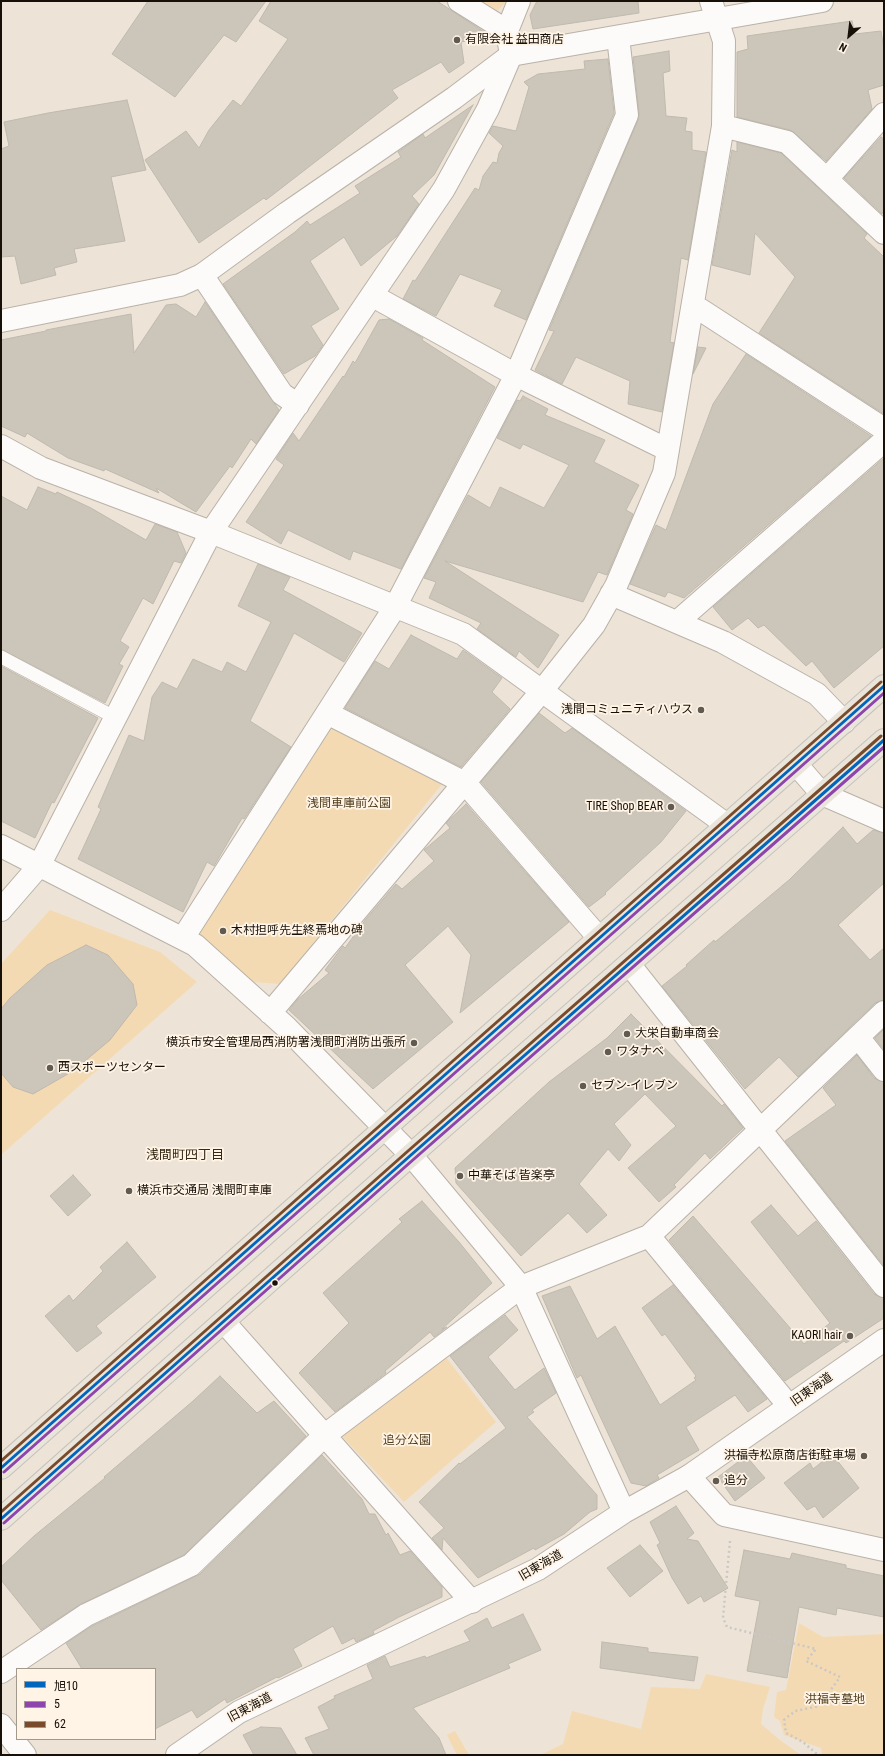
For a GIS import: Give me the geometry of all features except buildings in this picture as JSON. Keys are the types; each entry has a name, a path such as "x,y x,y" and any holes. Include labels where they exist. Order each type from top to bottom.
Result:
{"main road":[{"path":"1,1468 884,686"},
{"path":"1,1519 884,740"}],"street":[{"path":"459,1 507,31"},
{"path":"1,910 39,866 212,532 444,189 488,109 511,55 507,31 519,1"},
{"path":"1,321 180,285 202,275 287,213 454,98 511,55 618,37 713,11 822,1"},
{"path":"270,1013 541,692 594,625 611,594 664,473 723,126 724,41 713,11"},
{"path":"182,938 395,607 516,375 627,115 618,37"},
{"path":"827,179 884,114"},
{"path":"723,126 787,142 884,233"},
{"path":"202,275 282,394 298,405"},
{"path":"373,296 516,375 668,450"},
{"path":"692,309 701,310 884,430"},
{"path":"677,622 884,441"},
{"path":"1,446 41,468 212,532 463,634 541,692 727,825"},
{"path":"611,594 723,642 817,694 844,722"},
{"path":"327,713 465,783 599,938"},
{"path":"796,764 822,794 884,821"},
{"path":"1,846 195,945 270,1013 411,1156 521,1287 624,1512"},
{"path":"629,964 884,1286"},
{"path":"1,1672 86,1615 191,1565 325,1435 521,1287 649,1236 884,1012"},
{"path":"858,1037 884,1070"},
{"path":"649,1236 789,1406"},
{"path":"224,1322 472,1602"},
{"name":"旧東海道","path":"177,1755 239,1712 538,1570 624,1512 689,1476 884,1341"},
{"path":"689,1476 724,1515 884,1550"},
{"path":"1,1725 25,1755"}],"lane":[{"path":"1,657 116,718"}],"path":[{"path":"733,1517 723,1618 727,1627 816,1649 806,1661 840,1678 820,1706 795,1711 784,1720 786,1733 803,1742 818,1755"}],"green space":[{"path":"482,1 508,1 497,11"},
{"name":"浅間車庫前公園","path":"332,727 443,783 280,984 253,982 195,931 324,732"},
{"name":"西スポーツセンター","path":"50,910 160,952 197,982 1,1155 1,964"},
{"name":"追分公園","path":"445,1356 496,1422 404,1502 341,1435"},
{"name":"洪福寺墓地","path":"799,1623 823,1637 884,1634 884,1755 822,1755 821,1748 784,1735 780,1721 774,1717 777,1692 786,1690"},
{"path":"706,1674 770,1687 763,1709 761,1724 801,1755 540,1755 563,1744 572,1711 641,1729 651,1687 700,1689"},
{"path":"455,1731 469,1755 457,1755 447,1735"}],"transit line":[{"name":"62","path":"1,1461 881,682"},
{"name":"旭10","path":"1,1468 884,686"},
{"name":"5","path":"4,1472 884,693"},
{"name":"62","path":"1,1512 408,1151 881,736"},
{"name":"旭10","path":"1,1519 411,1155 884,740"},
{"name":"5","path":"4,1523 414,1159 884,747"}],"place":[{"name":"有限会社 益田商店","path":"457,40"},
{"name":"浅間コミュニティハウス","path":"701,710"},
{"name":"TIRE Shop BEAR","path":"671,807"},
{"name":"木村担呼先生終焉地の碑","path":"223,931"},
{"name":"大栄自動車商会","path":"627,1034"},
{"name":"横浜市安全管理局西消防署浅間町消防出張所","path":"414,1043"},
{"name":"ワタナベ","path":"608,1052"},
{"name":"西スポーツセンター","path":"50,1068"},
{"name":"セブン-イレブン","path":"583,1086"},
{"name":"中華そば 皆楽亭","path":"460,1176"},
{"name":"横浜市交通局 浅間町車庫","path":"129,1191"},
{"name":"KAORI hair","path":"850,1336"},
{"name":"洪福寺松原商店街駐車場","path":"864,1456"},
{"name":"追分","path":"716,1481"}],"district":[{"name":"浅間町四丁目","path":"185,1156"}]}
